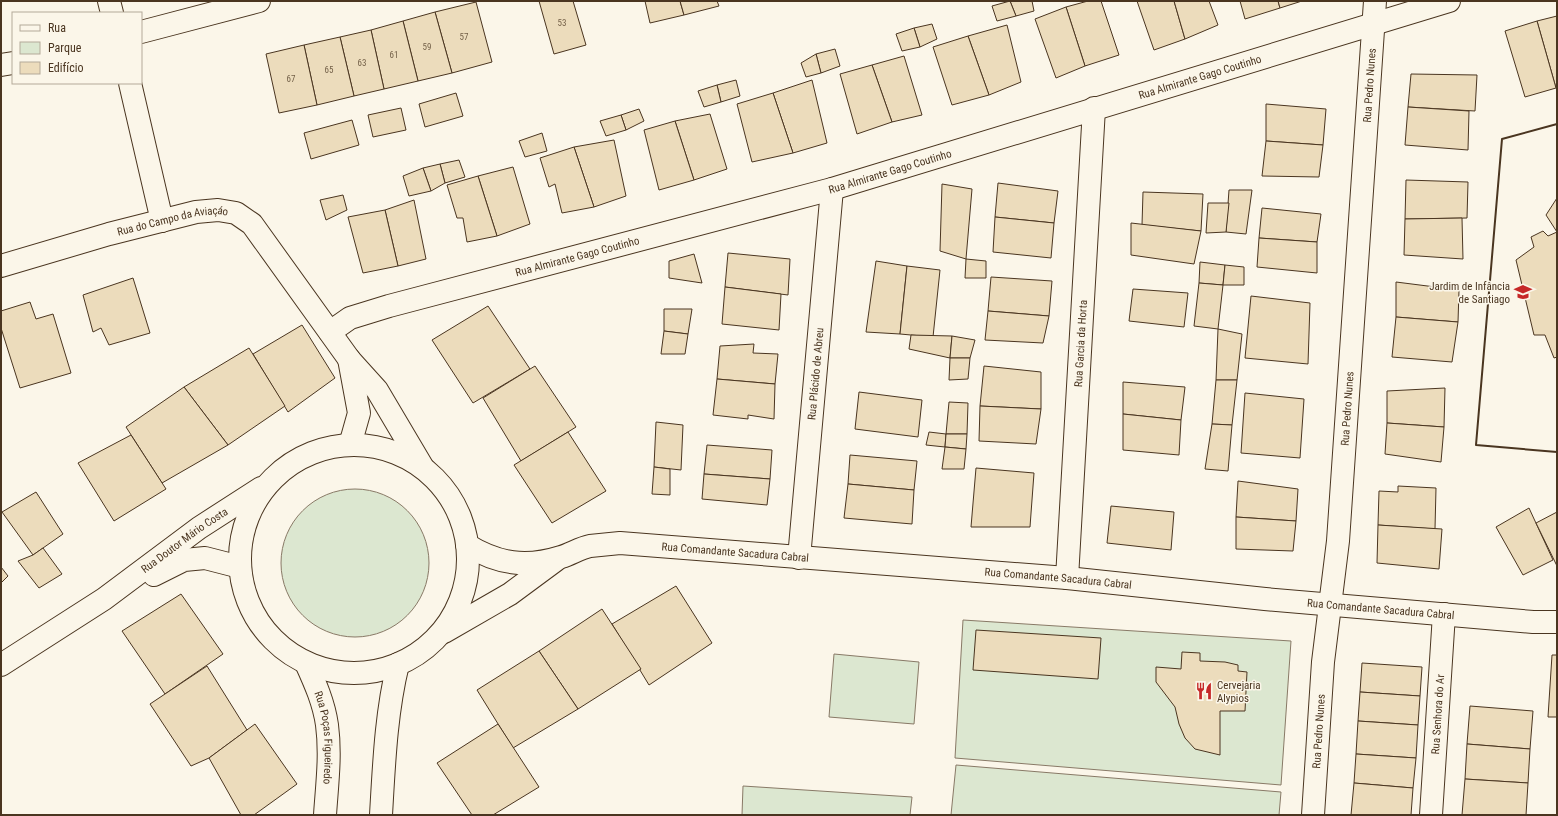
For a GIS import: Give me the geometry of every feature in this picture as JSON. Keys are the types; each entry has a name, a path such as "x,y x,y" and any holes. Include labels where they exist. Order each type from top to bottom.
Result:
{"street":[{"path":"109,1 112,12"},
{"path":"142,32 259,1"},
{"name":"Rua Pedro Nunes","path":"1313,815 1323,662 1338,541 1375,1"},
{"name":"Rua Almirante Gago Coutinho","path":"330,332 350,318 389,306 832,189 1449,1"},
{"path":"1,66 12,63"},
{"path":"130,84 162,221"},
{"name":"Rua Garcia da Horta","path":"1067,578 1094,108"},
{"name":"Rua Plácido de Abreu","path":"799,558 832,189"},
{"name":"Rua do Campo da Aviaçáo","path":"1,266 196,212 218,210 236,213 252,224 349,359 377,390 424,469"},
{"name":"Rua do Campo da Aviaçáo","path":"349,359 359,413 350,445"},
{"path":"350,445 377,447 402,455 424,469 445,490 460,516 467,545 467,578 457,609 438,636 420,652 398,664 368,672 337,672 306,663 280,646 260,624 246,597 240,567 241,538 251,510 267,485 290,464 319,450 350,445"},
{"name":"Rua Doutor Mário Costa","path":"1,665 104,600 199,528 267,485"},
{"name":"Rua Comandante Sacadura Cabral","path":"467,545 485,556 504,562 529,563 560,557 588,546 620,543 1067,578 1265,600 1330,604 1533,622 1557,622"},
{"name":"Rua Comandante Sacadura Cabral","path":"438,636 510,594 560,557"},
{"name":"Rua Doutor Mário Costa","path":"104,600 184,560 205,558 240,567"},
{"name":"Rua Senhora do Ar","path":"1431,815 1444,614"},
{"name":"Rua Poças Figueiredo","path":"306,663 319,693 327,725 328,768 325,815"},
{"path":"380,815 387,726 391,694 398,664"}],"green space":[{"path":"348,489 362,489 376,492 390,498 402,506 412,516 420,528 426,542 429,563 426,584 420,598 412,610 402,620 390,628 376,634 362,637 348,637 334,634 320,628 308,620 298,610 290,598 284,584 281,570 281,556 284,542 290,528 298,516 308,506 320,498 334,492"},
{"path":"963,620 1291,641 1281,785 955,758"},
{"path":"834,654 919,662 914,724 829,717"},
{"path":"956,765 1281,792 1279,815 951,815"},
{"path":"743,786 912,797 910,815 742,815"}],"building":[{"path":"539,1 573,1 586,45 554,54"},
{"path":"645,1 680,1 684,15 650,23"},
{"path":"680,1 717,1 719,6 684,15"},
{"path":"1010,1 1032,1 1034,11 1016,16"},
{"path":"1010,1 1016,16 997,21 992,6"},
{"path":"1088,1 1101,1 1119,55 1085,66 1066,7"},
{"path":"1137,1 1174,1 1185,39 1154,50"},
{"path":"1174,1 1209,1 1218,25 1185,39"},
{"path":"1240,1 1278,1 1280,8 1245,19"},
{"path":"1278,1 1302,1 1280,8"},
{"path":"476,2 492,62 452,73 435,12"},
{"path":"1066,7 1085,66 1056,78 1035,19"},
{"path":"435,12 452,73 418,81 403,21"},
{"path":"1557,16 1557,87 1556,88 1537,21"},
{"path":"403,21 418,81 384,89 371,30"},
{"path":"1537,21 1556,88 1525,97 1505,31"},
{"path":"932,24 937,39 920,47 914,28"},
{"path":"1007,25 1021,82 989,95 968,36"},
{"path":"914,28 920,47 902,51 896,34"},
{"path":"371,30 384,89 354,96 340,37"},
{"path":"968,36 989,95 952,105 933,47"},
{"path":"340,37 354,96 317,105 304,45"},
{"path":"304,45 317,105 279,113 266,54"},
{"path":"835,49 840,66 821,73 816,54"},
{"path":"816,54 821,73 806,77 801,63"},
{"path":"904,56 922,115 892,122 872,65"},
{"path":"872,65 892,122 857,134 840,74"},
{"path":"1411,74 1477,75 1475,111 1408,107"},
{"path":"736,80 740,96 721,102 717,85"},
{"path":"812,80 827,143 793,153 773,93"},
{"path":"717,85 721,102 704,107 698,91"},
{"path":"456,93 463,116 425,127 419,104"},
{"path":"773,93 793,153 752,162 737,104"},
{"path":"1266,104 1326,109 1323,145 1266,141"},
{"path":"1408,107 1469,111 1468,150 1405,145"},
{"path":"401,108 406,130 373,137 368,115"},
{"path":"639,109 644,121 626,130 621,115"},
{"path":"710,114 727,169 694,180 675,121"},
{"path":"621,115 626,130 606,136 600,121"},
{"path":"352,120 359,145 311,159 304,133"},
{"path":"675,121 694,180 659,190 644,130"},
{"path":"542,133 547,151 525,157 519,141"},
{"path":"614,140 626,196 594,207 574,147"},
{"path":"1266,141 1323,145 1319,177 1262,176"},
{"path":"574,147 594,207 562,213 555,184 549,187 540,158"},
{"path":"459,160 465,177 445,183 440,164"},
{"path":"440,164 445,183 431,191 423,168"},
{"path":"513,167 530,224 497,236 478,176"},
{"path":"423,168 431,191 409,196 403,176"},
{"path":"478,176 497,236 467,242 463,218 457,218 447,185"},
{"path":"1406,180 1468,182 1467,218 1405,219"},
{"path":"998,183 1058,191 1054,223 995,217"},
{"path":"942,184 972,189 966,259 940,251"},
{"path":"1229,190 1252,190 1246,234 1226,232"},
{"path":"1143,192 1203,194 1201,231 1142,225"},
{"path":"343,195 347,210 326,220 320,200"},
{"path":"1557,198 1557,232 1546,215"},
{"path":"414,200 426,259 398,266 385,210"},
{"path":"1208,203 1229,203 1226,232 1206,233"},
{"path":"1262,208 1321,214 1317,242 1259,238"},
{"path":"385,210 398,266 363,273 348,217"},
{"path":"995,217 1054,223 1051,258 993,252"},
{"path":"1462,218 1463,259 1404,255 1405,219"},
{"path":"1131,223 1201,231 1194,264 1131,255"},
{"path":"1543,231 1548,236 1557,232 1557,357 1554,358 1545,335 1534,335 1516,260 1534,247 1531,237"},
{"path":"1259,238 1317,242 1317,273 1257,267"},
{"path":"728,253 790,259 788,295 725,287"},
{"path":"694,254 702,283 669,278 669,261"},
{"path":"966,259 986,261 986,278 965,278"},
{"path":"876,261 907,266 900,334 866,332"},
{"path":"1200,262 1225,265 1223,285 1199,283"},
{"path":"1225,265 1244,267 1244,285 1223,285"},
{"path":"907,266 940,270 933,337 900,334"},
{"path":"991,277 1052,281 1049,316 988,311"},
{"path":"133,278 150,333 109,345 101,328 93,332 83,295"},
{"path":"1396,282 1459,290 1458,322 1396,317"},
{"path":"1199,283 1223,285 1218,329 1194,326"},
{"path":"725,287 781,294 779,330 722,324"},
{"path":"1133,289 1188,293 1184,327 1129,321"},
{"path":"1251,296 1310,303 1308,364 1245,358"},
{"path":"30,302 36,319 53,314 71,373 20,388 1,328 1,311"},
{"path":"488,306 530,369 473,403 432,340"},
{"path":"664,309 692,309 688,334 664,331"},
{"path":"988,311 1049,316 1043,343 985,340"},
{"path":"1396,317 1458,322 1452,362 1392,357"},
{"path":"302,325 335,378 288,412 253,354"},
{"path":"1218,329 1242,334 1237,380 1216,380"},
{"path":"664,331 688,334 685,354 661,354"},
{"path":"911,335 952,336 950,358 909,349"},
{"path":"952,336 975,340 970,358 950,358"},
{"path":"754,344 753,353 778,354 775,384 717,379 720,346"},
{"path":"249,348 285,406 228,445 184,387"},
{"path":"950,358 970,358 968,379 949,380"},
{"path":"535,366 576,427 521,461 483,398"},
{"path":"984,366 1041,372 1041,409 980,406"},
{"path":"717,379 775,384 774,419 748,415 748,419 713,415"},
{"path":"1216,380 1237,380 1232,425 1212,424"},
{"path":"1123,382 1185,387 1181,420 1123,414"},
{"path":"184,387 228,445 162,483 126,427"},
{"path":"1445,388 1444,427 1387,423 1387,391"},
{"path":"859,392 922,400 918,437 855,429"},
{"path":"1245,393 1304,399 1300,458 1241,453"},
{"path":"949,402 968,403 967,434 946,434"},
{"path":"980,406 1041,409 1036,444 979,441"},
{"path":"1123,414 1181,420 1179,455 1123,450"},
{"path":"656,422 683,425 681,470 654,467"},
{"path":"1387,423 1444,427 1441,462 1385,454"},
{"path":"1212,424 1232,425 1228,471 1205,469"},
{"path":"568,432 606,491 552,523 514,465"},
{"path":"929,432 946,434 945,447 926,445"},
{"path":"946,434 967,434 966,449 945,447"},
{"path":"131,435 166,489 114,521 78,463"},
{"path":"707,445 772,450 770,479 704,474"},
{"path":"945,447 966,449 964,469 942,469"},
{"path":"850,455 917,461 914,490 848,484"},
{"path":"654,467 670,469 670,495 652,494"},
{"path":"976,468 1034,473 1030,527 971,527"},
{"path":"704,474 770,479 767,505 702,499"},
{"path":"1238,481 1298,489 1296,521 1236,517"},
{"path":"848,484 914,490 912,524 844,518"},
{"path":"1398,486 1436,488 1435,529 1378,525 1379,491 1398,492"},
{"path":"36,492 63,534 33,555 2,512"},
{"path":"1111,506 1174,512 1171,550 1107,543"},
{"path":"1529,508 1553,560 1523,575 1496,527"},
{"path":"1557,512 1557,566 1536,523"},
{"path":"1236,517 1296,521 1293,551 1236,549"},
{"path":"1378,525 1442,529 1439,569 1377,563"},
{"path":"43,548 62,574 39,588 18,561 33,555"},
{"path":"1,567 8,576 1,583"},
{"path":"676,586 712,643 649,685 612,624"},
{"path":"181,594 223,654 165,694 122,631"},
{"path":"602,609 641,669 578,709 539,651"},
{"path":"976,630 1101,638 1098,679 973,670"},
{"path":"539,651 578,709 513,748 477,690"},
{"path":"1182,652 1200,653 1200,661 1225,662 1238,665 1238,671 1247,672 1245,711 1220,711 1220,755 1195,749 1185,738 1179,724 1175,707 1156,682 1156,667 1181,669"},
{"path":"1552,655 1557,655 1557,717 1548,717"},
{"path":"1362,663 1422,667 1420,696 1360,692"},
{"path":"207,666 247,730 209,758 191,766 150,704"},
{"path":"1360,692 1420,696 1418,725 1358,721"},
{"path":"1470,706 1533,711 1530,749 1467,744"},
{"path":"1358,721 1418,725 1416,758 1356,754"},
{"path":"255,724 297,784 254,815 241,815 209,758"},
{"path":"498,724 539,787 493,815 472,815 437,763"},
{"path":"1467,744 1530,749 1528,783 1465,779"},
{"path":"1356,754 1416,758 1413,788 1354,783"},
{"path":"1465,779 1528,783 1526,815 1462,815"},
{"path":"1354,783 1413,788 1411,815 1351,815"}],"wall":[{"path":"1557,124 1502,139 1476,445 1557,452"}],"place":[{"name":"Jardim de Infância de Santiago","path":"1523,292"},
{"name":"Cervejaria Alypios","path":"1204,691"}]}
